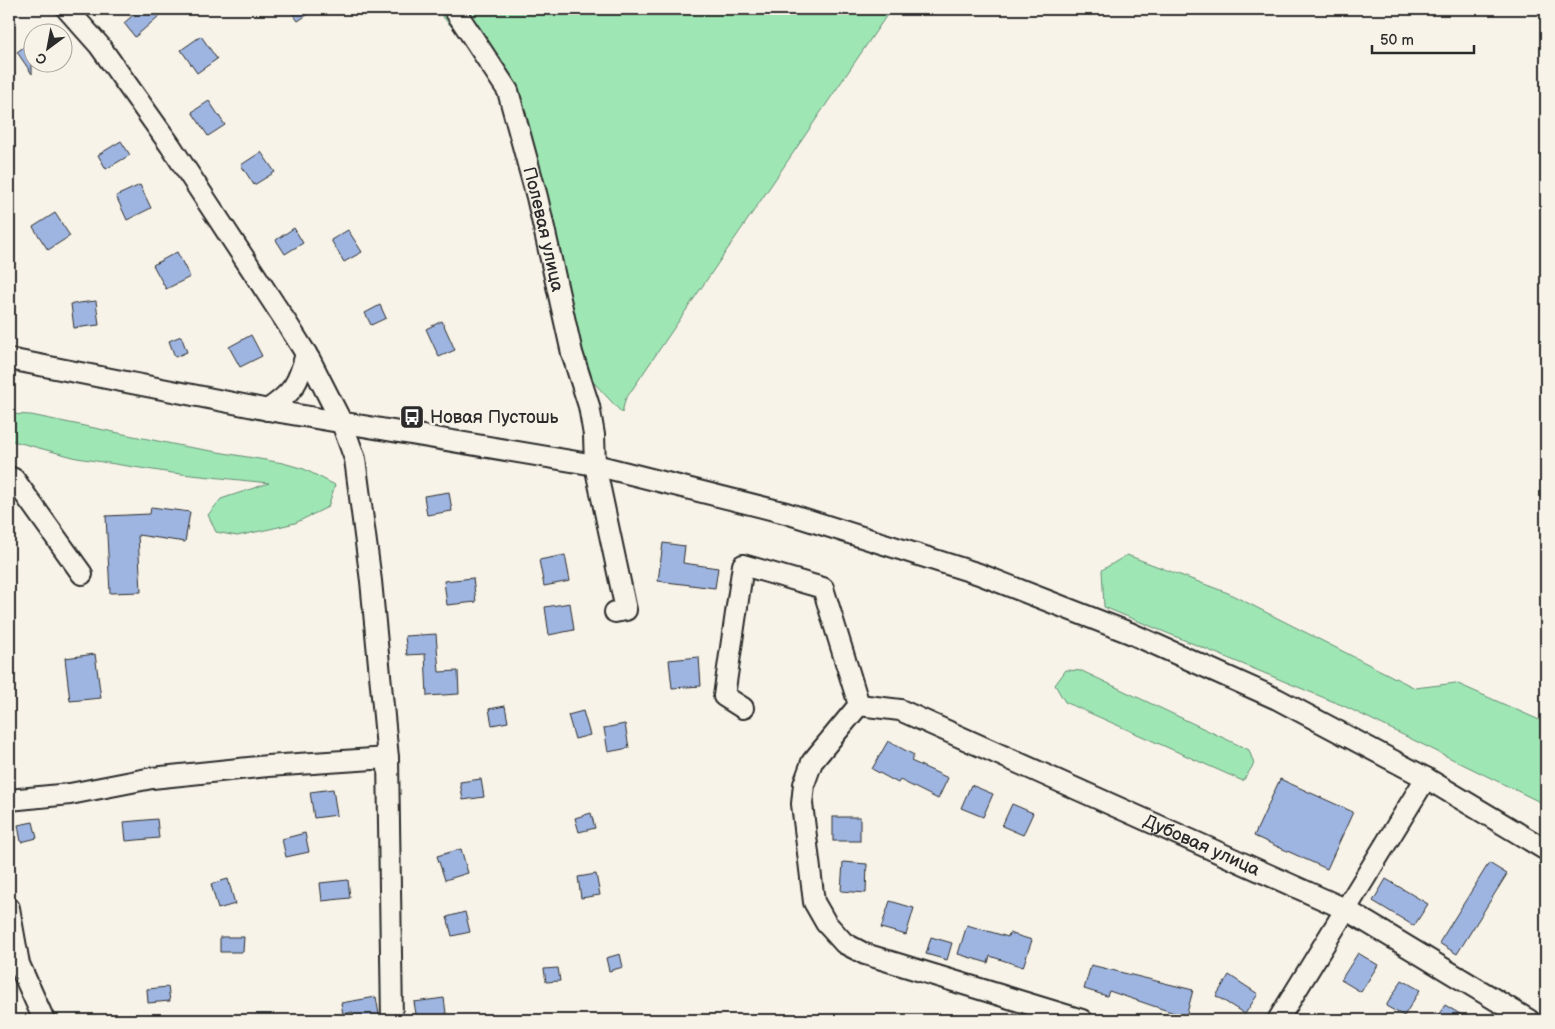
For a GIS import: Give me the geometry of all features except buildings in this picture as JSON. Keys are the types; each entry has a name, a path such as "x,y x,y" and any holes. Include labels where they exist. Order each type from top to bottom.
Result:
{"street":[{"path":"67,9 99,45 170,144 306,353 342,423 355,459 371,581 388,758 392,1020"},
{"name":"Полевая улица","path":"454,9 508,91 537,197 572,353 589,406 594,435 595,465 626,610 615,612"},
{"path":"267,410 287,396 295,387 301,374 306,353"},
{"path":"9,359 267,410 595,465 786,512 979,574 1130,633 1278,699 1426,778 1546,850"},
{"path":"9,477 14,479 82,574"},
{"path":"743,708 724,696 743,565 823,588 859,705 812,762 804,784 802,804 814,902 826,923 844,943 865,954 1082,1020"},
{"name":"Дубовая улица","path":"859,705 900,710 1345,909 1529,1020"},
{"path":"9,800 70,794 152,778 268,766 388,758"},
{"path":"1278,1020 1426,778"},
{"path":"9,908 14,965 44,1020"}],"green space":[{"path":"436,9 891,9 625,400 622,413 584,372 503,85"},
{"path":"9,414 31,415 182,446 283,463 304,469 335,485 328,507 295,523 237,536 216,532 208,515 221,499 269,483 172,473 77,458 9,440"},
{"path":"1127,555 1228,593 1415,688 1456,683 1546,723 1546,805 1344,706 1104,607 1102,570"},
{"path":"1066,670 1082,671 1249,750 1254,764 1243,781 1065,702 1055,685"}],"place":[{"name":"Новая Пустошь","path":"412,417"}]}
